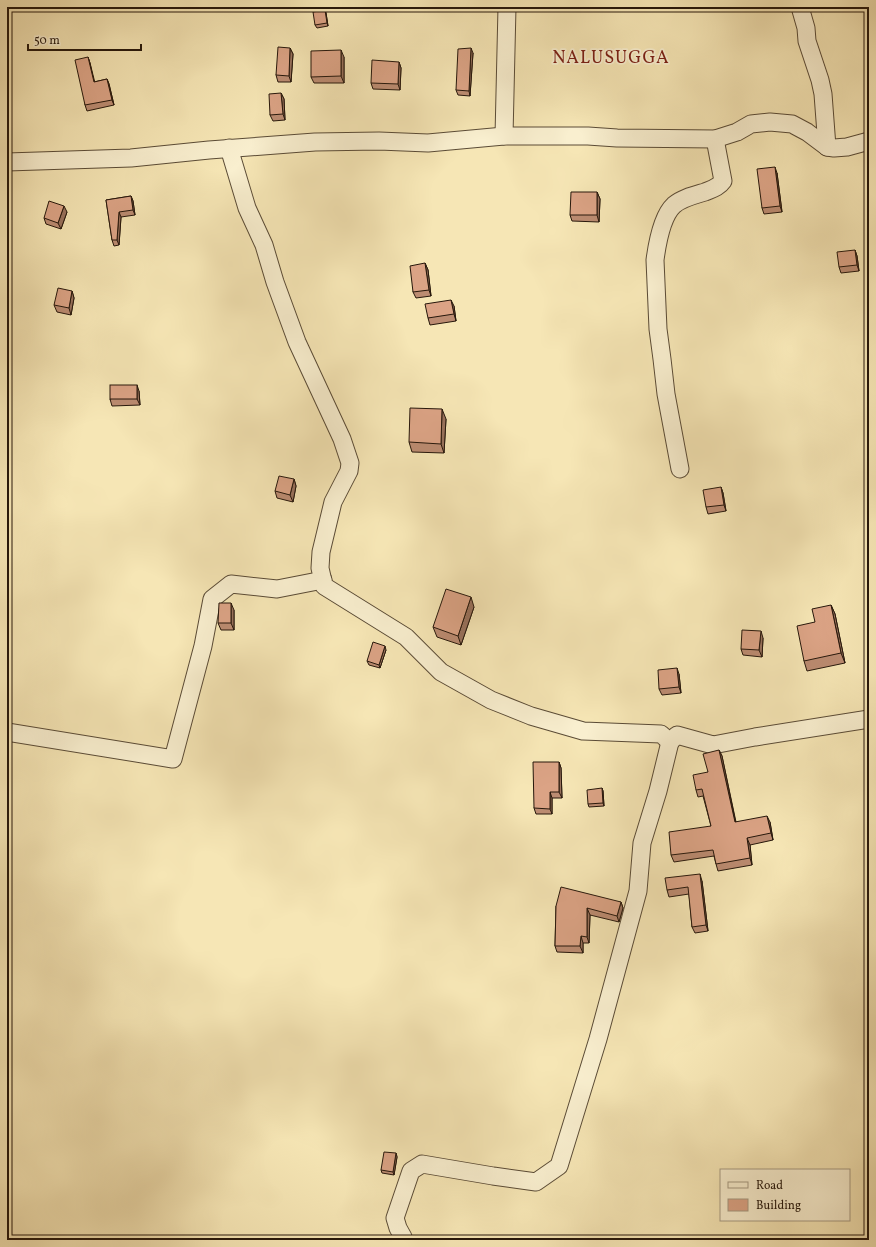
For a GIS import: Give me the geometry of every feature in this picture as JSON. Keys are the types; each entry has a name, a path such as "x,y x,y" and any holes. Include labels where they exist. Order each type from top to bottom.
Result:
{"street":[{"path":"504,136 507,7"},
{"path":"800,7 806,28 807,42 820,80 823,94 827,147"},
{"path":"7,162 131,158 229,148 315,142 379,141 428,143 504,136 715,139 737,132 751,124 770,122 792,124 807,132 827,147 847,147 869,141"},
{"path":"680,469 666,394 659,337 655,260 656,249 658,238 672,206 683,199 713,189 722,183 723,178 720,171 715,139"},
{"path":"229,148 247,208 264,245 275,282 297,342 342,439 350,463 350,471 333,502 321,552 320,568 324,586 406,637 441,672 491,700 531,716 583,731 661,734 670,742"},
{"path":"7,732 173,759 203,646 212,599 231,584 277,589 322,580"},
{"path":"403,1237 395,1218 411,1171 422,1164 536,1182 559,1166 598,1040 638,891 642,843 658,791 670,742 677,735 712,745 869,720"}],"building":[{"path":"325,10 327,23 315,25 313,12"},
{"path":"278,47 290,48 289,76 276,75"},
{"path":"471,48 469,91 456,90 458,49"},
{"path":"341,50 341,76 311,77 311,51"},
{"path":"88,57 94,82 107,79 112,100 85,105 75,60"},
{"path":"372,60 399,62 398,84 371,83"},
{"path":"281,93 283,114 270,115 269,94"},
{"path":"775,167 780,206 762,208 757,169"},
{"path":"571,192 597,192 597,215 570,215"},
{"path":"131,196 133,210 119,212 117,240 112,240 106,200"},
{"path":"49,201 64,206 58,223 44,218"},
{"path":"855,250 857,265 839,267 837,252"},
{"path":"425,263 429,290 413,292 410,266"},
{"path":"58,288 72,291 69,308 54,305"},
{"path":"451,300 454,314 428,318 425,304"},
{"path":"110,385 137,385 137,399 110,399"},
{"path":"410,408 442,409 441,444 409,442"},
{"path":"279,476 294,479 290,495 275,491"},
{"path":"721,487 724,505 706,507 703,490"},
{"path":"446,589 471,597 458,636 433,627"},
{"path":"219,603 231,603 231,623 218,623"},
{"path":"831,605 841,653 804,661 797,626 815,622 812,609"},
{"path":"742,630 761,631 759,650 741,649"},
{"path":"373,642 385,646 379,665 367,661"},
{"path":"677,668 679,687 659,689 658,670"},
{"path":"719,750 735,822 767,816 771,833 747,838 750,858 716,864 713,850 671,855 669,832 711,826 702,789 696,790 693,775 708,772 703,754"},
{"path":"533,762 559,762 559,792 550,792 550,809 534,808"},
{"path":"602,788 603,803 588,804 587,790"},
{"path":"700,874 706,925 692,927 688,887 667,890 665,878"},
{"path":"561,887 621,902 617,916 587,908 587,937 581,936 580,946 555,946 556,906"},
{"path":"384,1152 396,1153 393,1172 381,1170"}],"district":[{"name":"NALUSUGGA","path":"611,57"}]}
